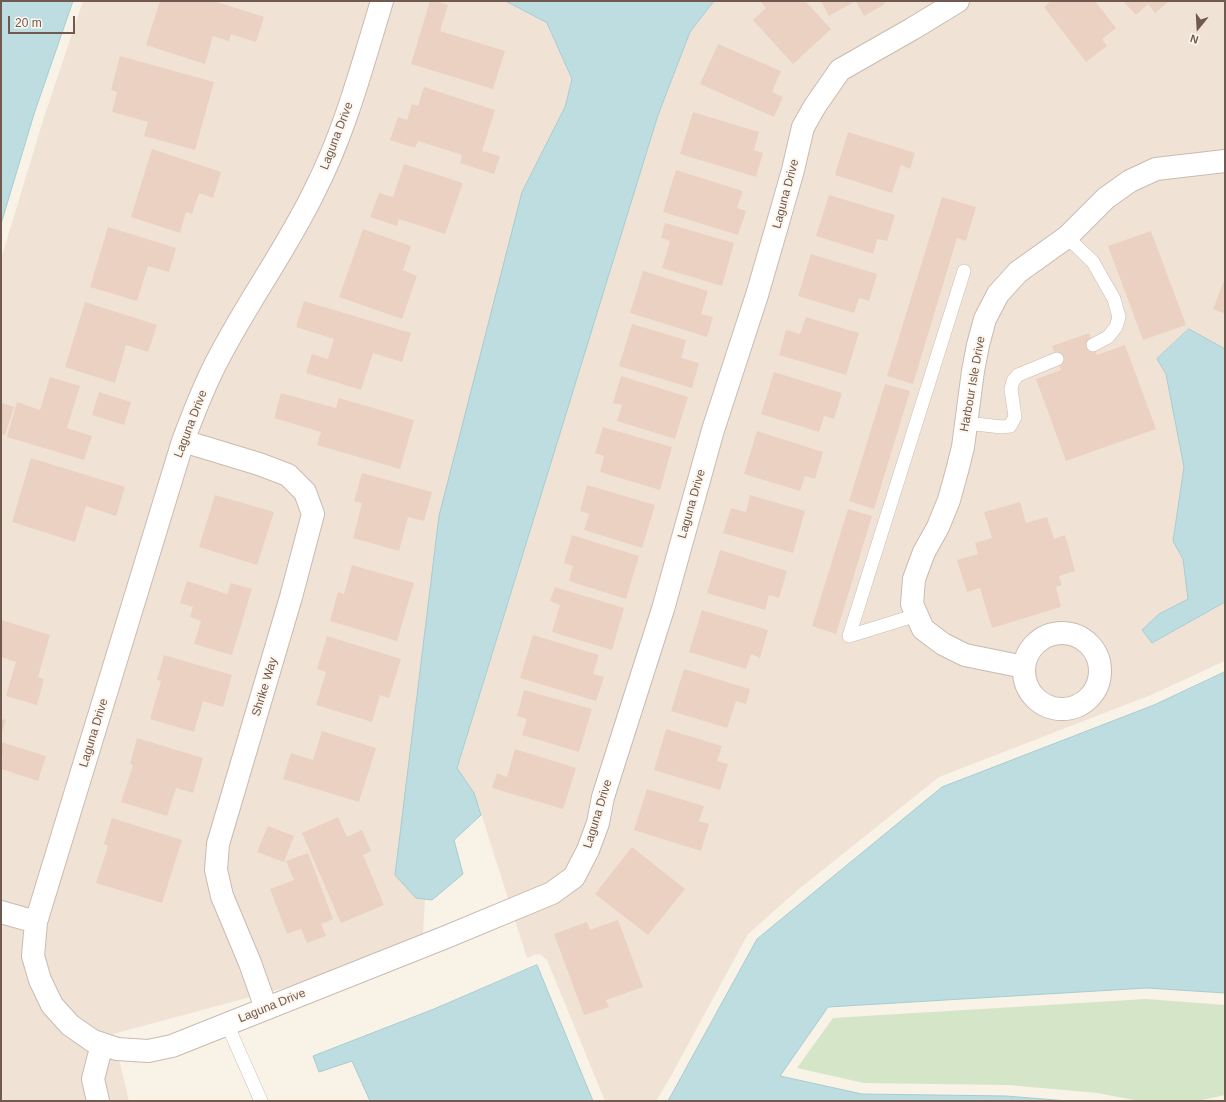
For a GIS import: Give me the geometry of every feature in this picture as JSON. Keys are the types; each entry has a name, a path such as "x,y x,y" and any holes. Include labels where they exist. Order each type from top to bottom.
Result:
{"street":[{"name":"Laguna Drive","path":"382,1 355,89 335,147 314,192 288,241 240,319 212,370 182,441 36,922 33,956 40,980 52,1005 70,1025 93,1041 117,1049 148,1051 172,1046 446,937 552,893 574,877 588,850 598,823 603,797 662,609 713,430 757,295 793,170 803,127 814,106 840,70 906,33 958,1"},
{"name":"Harbour Isle Drive","path":"1024,667 965,656 943,644 923,629 912,604 914,579 924,552 938,527 949,500 958,471 978,345 985,319 998,294 1018,272 1067,237 1106,198 1130,181 1156,169 1225,161"},
{"name":"Shrike Way","path":"182,441 259,464 288,475 305,492 313,514 291,596 218,844 216,870 222,896 250,963 266,1008"},
{"path":"1,912 36,922"},
{"path":"98,1101 93,1079 102,1044"}],"lane":[{"path":"1067,237 1093,262 1114,299 1119,317 1116,327 1108,337 1093,345"},
{"path":"917,615 849,636 964,271"},
{"path":"966,423 1002,427 1010,426 1015,417 1011,389 1013,381 1018,375 1057,359"},
{"path":"226,1024 261,1101"}],"shaded area":[{"path":"83,1 506,1 547,23 572,79 565,107 522,192 416,898 425,899 423,935 358,968 113,1034 129,1101 1,1101 1,259 44,117"},
{"path":"714,1 1225,1 1225,349 1189,329 1157,359 1166,374 1184,467 1173,541 1183,559 1188,599 1159,614 1153,643 1225,602 1225,661 1151,695 939,777 799,889 748,934 656,1101 605,1101 547,960 540,954 527,958 479,807 457,769 658,115 690,32"}],"green space":[{"path":"1146,999 1225,1005 1225,1095 1197,1101 1139,1101 1098,1093 1008,1085 864,1083 797,1068 833,1018"}],"water":[{"path":"1,1 73,1 34,114 1,224"},
{"path":"506,1 714,1 690,32 658,115 457,768 474,793 481,815 454,840 463,874 432,900 416,898 395,875 439,516 522,192 565,107 572,79 547,23"},
{"path":"1189,329 1225,349 1225,602 1152,643 1142,630 1159,614 1188,599 1183,559 1173,541 1184,467 1166,374 1157,359"},
{"path":"1225,672 1225,993 1147,988 828,1007 780,1076 862,1094 1006,1096 1068,1101 668,1101 757,939 942,787 1154,705"},
{"path":"537,965 593,1101 370,1101 352,1061 319,1072 313,1056 434,1009"}],"building":[{"path":"160,1 214,1 264,17 256,42 231,34 229,41 213,36 205,64 146,45"},
{"path":"430,1 436,1 448,5 440,31 505,51 493,89 411,64"},
{"path":"760,1 805,1 831,29 793,64 753,20 766,8"},
{"path":"821,1 856,1 829,16"},
{"path":"856,1 883,1 885,4 864,16"},
{"path":"1051,1 1095,1 1116,28 1102,39 1107,46 1086,62 1044,7"},
{"path":"1123,1 1169,1 1155,13 1148,4 1136,15"},
{"path":"718,44 781,71 772,92 783,97 774,117 700,84"},
{"path":"120,56 214,82 195,150 144,136 148,122 112,112 117,92 111,90"},
{"path":"424,87 495,110 482,151 500,156 494,174 460,163 462,155 418,141 415,148 390,140 398,117 407,120 412,104 418,106"},
{"path":"693,112 759,132 754,150 763,153 756,177 680,154"},
{"path":"848,132 915,153 910,169 901,165 892,193 835,175"},
{"path":"152,149 221,172 213,198 199,193 192,214 186,212 180,233 131,217"},
{"path":"404,164 463,183 445,234 399,219 397,226 370,217 379,193 393,197"},
{"path":"676,170 743,191 737,208 746,211 738,235 663,212"},
{"path":"829,195 895,215 887,241 877,239 873,254 816,236"},
{"path":"942,197 976,207 966,241 957,238 913,384 887,376"},
{"path":"665,223 734,243 722,286 662,268 670,241 661,238"},
{"path":"108,227 176,248 169,272 148,266 137,301 90,287"},
{"path":"363,229 411,246 403,270 417,276 402,319 339,297"},
{"path":"1151,231 1186,325 1143,340 1108,246"},
{"path":"811,254 877,274 869,301 859,298 854,313 798,296"},
{"path":"643,271 708,291 701,314 713,317 707,337 630,313"},
{"path":"1225,278 1225,314 1213,309"},
{"path":"304,301 411,333 402,362 373,353 361,390 306,373 312,354 328,359 334,339 296,327"},
{"path":"85,302 157,325 148,352 126,345 115,383 65,367"},
{"path":"806,317 859,333 846,375 779,355 786,330 800,334"},
{"path":"632,324 686,340 681,358 699,363 692,388 619,366"},
{"path":"1089,333 1097,355 1125,345 1156,429 1066,461 1036,379 1061,370 1052,346"},
{"path":"774,372 842,393 834,419 824,416 819,432 761,414"},
{"path":"621,376 688,397 675,439 617,421 622,405 613,403"},
{"path":"50,377 80,386 67,428 92,436 84,460 7,437 17,402 40,410"},
{"path":"885,384 910,391 874,509 849,501"},
{"path":"99,392 131,402 124,425 92,415"},
{"path":"281,393 336,408 339,398 414,420 400,469 317,445 321,432 274,418"},
{"path":"2,403 14,407 5,435 1,434"},
{"path":"603,427 672,447 660,490 600,472 604,456 595,453"},
{"path":"757,431 823,452 815,479 805,476 800,491 744,474"},
{"path":"31,458 125,487 116,516 86,506 75,542 12,522"},
{"path":"362,473 432,492 424,521 408,517 399,551 353,538 362,503 354,501"},
{"path":"587,485 655,505 642,548 584,530 589,514 580,511"},
{"path":"215,495 274,512 257,565 199,547"},
{"path":"750,495 805,511 793,553 723,533 731,508 746,512"},
{"path":"1020,502 1026,523 1047,517 1054,539 1065,535 1075,571 1059,576 1062,585 1056,587 1061,607 992,628 980,588 967,592 957,560 978,554 975,543 992,538 984,512"},
{"path":"848,509 872,516 836,634 812,626"},
{"path":"572,535 639,556 626,599 569,581 573,566 564,563"},
{"path":"720,550 787,571 779,598 769,595 765,610 707,593"},
{"path":"352,565 414,583 397,641 330,621 338,592 344,594"},
{"path":"187,581 227,594 231,583 252,589 232,655 194,644 201,621 190,617 193,607 180,603"},
{"path":"555,587 624,608 612,650 552,632 560,605 550,601"},
{"path":"702,610 768,630 760,658 751,654 746,669 689,652"},
{"path":"1,620 50,635 38,677 44,679 37,705 6,696 16,662 1,657"},
{"path":"533,635 599,655 593,674 604,677 596,701 520,678"},
{"path":"327,636 401,659 389,698 380,695 372,722 316,705 326,672 317,669"},
{"path":"164,655 232,675 223,707 203,701 194,732 150,719 161,681 157,680"},
{"path":"684,669 750,689 746,704 736,701 727,728 671,711"},
{"path":"524,690 592,709 579,752 522,735 527,719 517,716"},
{"path":"1,719 6,720 1,735"},
{"path":"666,729 722,746 717,761 728,764 720,790 654,770"},
{"path":"322,731 376,748 359,802 283,779 291,753 313,760"},
{"path":"137,738 203,758 193,793 176,788 167,816 121,802 133,765 130,764"},
{"path":"1,742 46,756 38,781 1,769 3,757 1,756"},
{"path":"515,749 576,768 563,809 492,788 497,773 507,777"},
{"path":"647,789 704,806 699,821 709,824 701,851 634,830"},
{"path":"338,817 347,837 362,830 371,851 363,855 384,905 341,923 302,833"},
{"path":"112,818 182,840 162,903 96,883 108,846 104,844"},
{"path":"268,826 294,836 284,862 257,852"},
{"path":"632,847 685,889 648,935 595,894"},
{"path":"308,853 333,919 321,924 326,936 307,943 301,929 287,934 270,889 294,880 286,861"},
{"path":"618,920 643,987 606,1000 609,1007 584,1015 554,934 587,922 590,930"}]}
